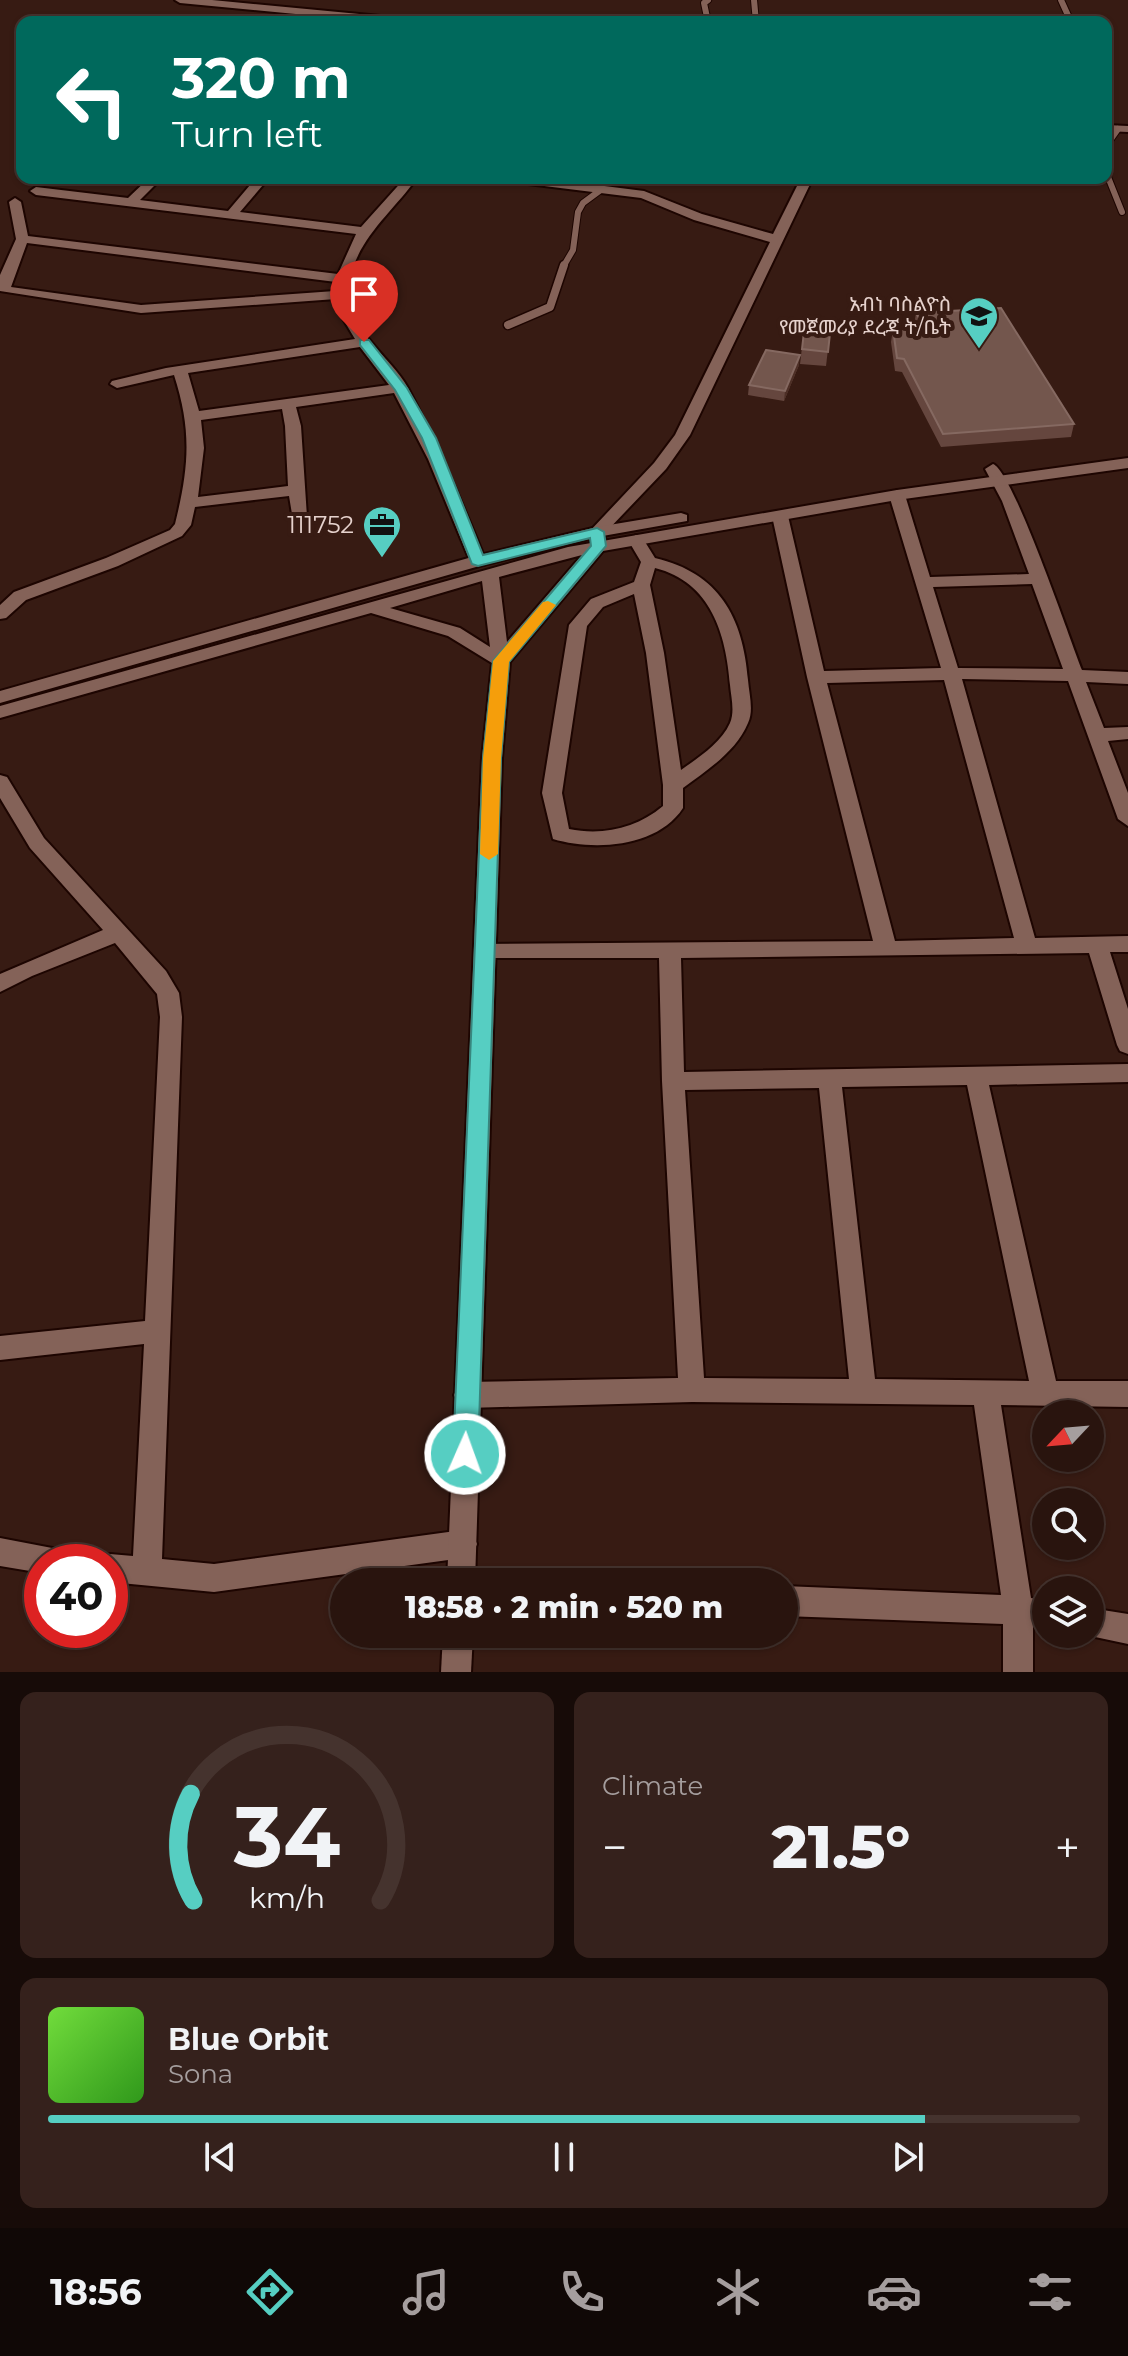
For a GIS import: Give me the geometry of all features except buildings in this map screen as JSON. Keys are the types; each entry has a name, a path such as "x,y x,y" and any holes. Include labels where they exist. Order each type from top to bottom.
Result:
{"street":[{"path":"180,0 351,16"},
{"path":"214,14 220,3"},
{"path":"44,184 36,191 7,202 22,239 5,274 2,286 7,290 125,309 342,295"},
{"path":"131,202 150,184"},
{"path":"232,214 258,184"},
{"path":"406,184 364,231 343,279 342,295 364,342 401,388 429,438 484,567 501,661 492,758 462,1568"},
{"path":"561,184 654,198 698,217 775,239"},
{"path":"501,661 674,449 804,184"},
{"path":"36,191 364,231"},
{"path":"22,239 343,279"},
{"path":"117,384 364,342"},
{"path":"0,614 20,596 112,562 176,533 183,525 198,462 196,416 180,371"},
{"path":"196,416 401,388"},
{"path":"288,404 293,426 299,517"},
{"path":"598,539 636,540 1128,451"},
{"path":"0,697 598,539 996,475 1128,463"},
{"path":"996,475 1010,501 1128,819"},
{"path":"189,503 296,490"},
{"path":"897,495 951,673 1027,947"},
{"path":"780,516 816,677 886,949"},
{"path":"636,540 649,562 677,569 693,577 714,600 730,631 738,664 741,720 721,750 673,785"},
{"path":"641,585 597,603 578,625 552,793 560,834 576,840 602,840 664,818 673,808 673,785 655,653 641,585 649,562"},
{"path":"0,712 372,608 484,567"},
{"path":"923,582 1039,579"},
{"path":"372,608 454,632 501,661"},
{"path":"816,677 1016,672 1077,678 1128,678"},
{"path":"1097,735 1128,733"},
{"path":"0,782 37,843 168,993 171,1017 147,1572"},
{"path":"0,984 24,970 118,933"},
{"path":"1097,944 1128,1045"},
{"path":"486,950 886,949 1128,944"},
{"path":"670,949 673,1081 692,1390"},
{"path":"673,1081 1128,1073"},
{"path":"976,1076 1045,1391"},
{"path":"830,1079 863,1390"},
{"path":"0,1348 158,1331"},
{"path":"467,1395 692,1390 1128,1394"},
{"path":"986,1394 1032,1613 1018,1672"},
{"path":"128,1570 214,1578 463,1544"},
{"path":"0,1552 24,1556"},
{"path":"798,1602 1032,1613"},
{"path":"1104,1625 1128,1629"},
{"path":"456,1672 457,1648"}],"lane":[{"path":"1111,184 1122,212"},
{"path":"508,325 550,307 559,274 573,250 578,212 583,203 602,189"}],"slow traffic":[{"path":"489,854 492,758 501,661 548,605"}],"place":[{"name":"አብነ ባስልዮስ የመጀመሪያ ደረጃ ት/ቤት","path":"979,350"},
{"name":"111752","path":"382,559"}],"route":[{"path":"364,342 401,388 429,438 478,561 597,532 598,546 501,661 492,758 465,1454"}]}
